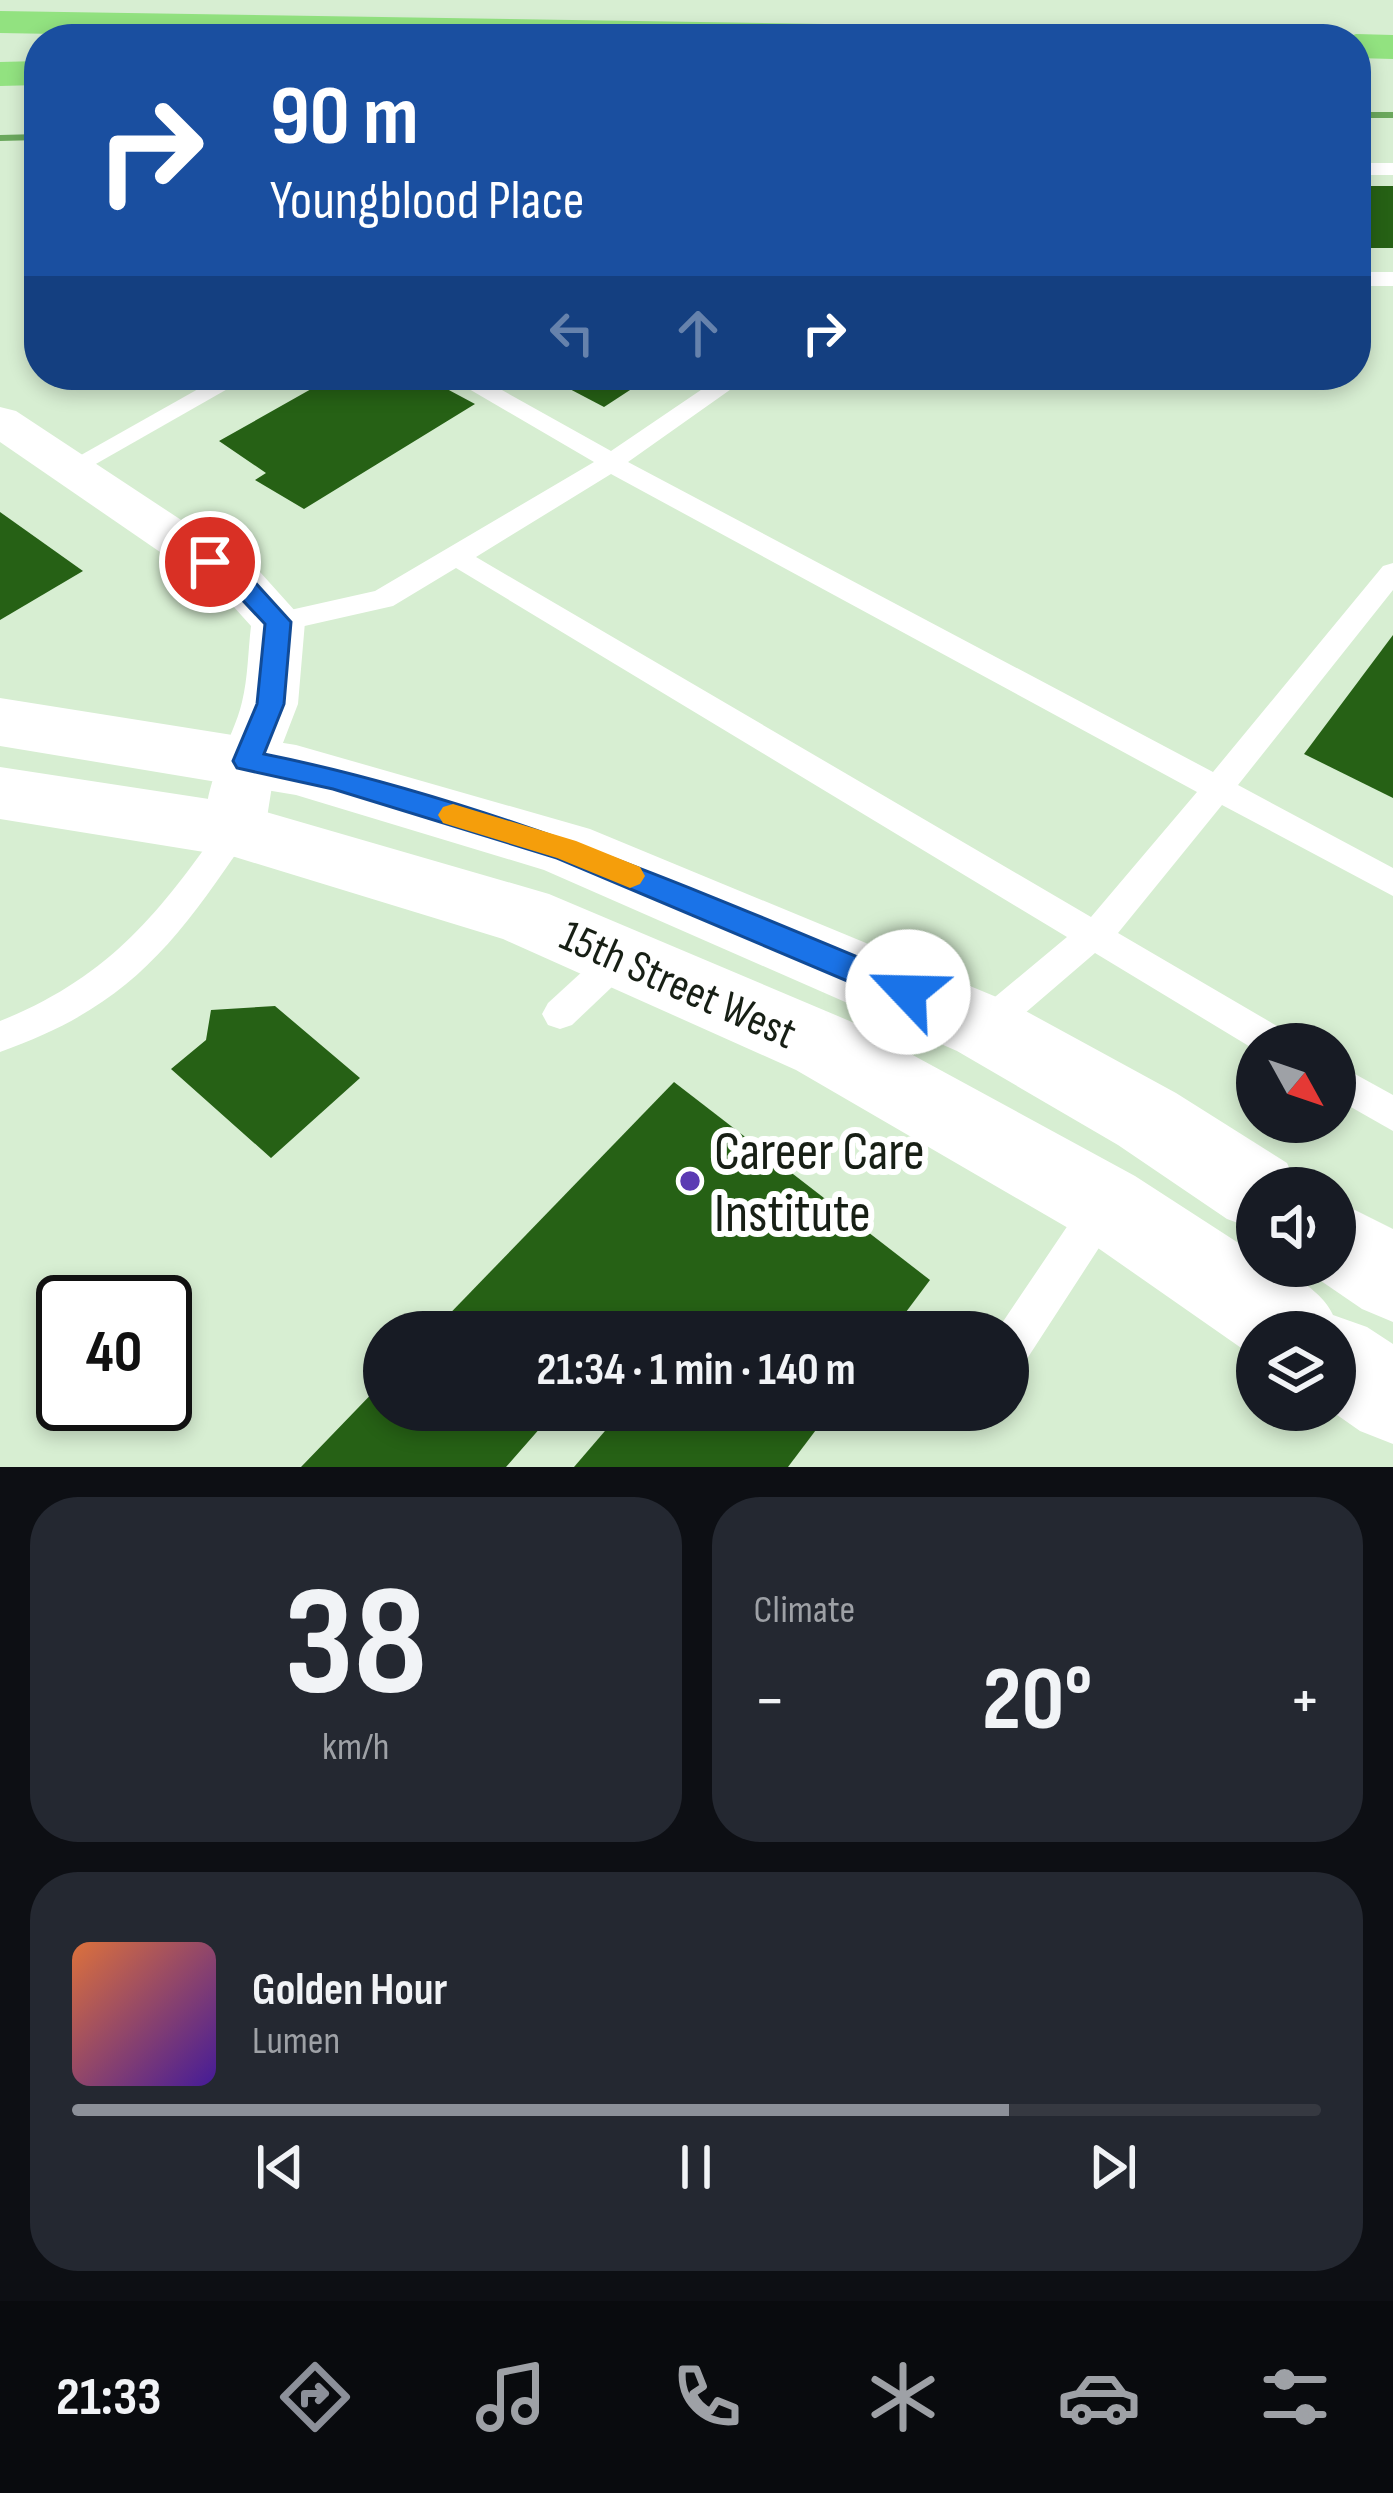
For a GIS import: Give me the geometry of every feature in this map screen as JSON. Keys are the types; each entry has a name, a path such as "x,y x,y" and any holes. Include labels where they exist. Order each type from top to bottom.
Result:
{"highway":[{"path":"0,22 116,24"}],"street":[{"path":"0,422 242,584 278,622 270,704 241,795"},
{"name":"15th Street West","path":"0,722 241,795 824,1046 1106,1204 1264,1311"},
{"name":"15th Street West","path":"0,793 241,795 333,778 566,849 984,1027 1147,1119 1236,1177"},
{"path":"627,961 714,956 923,1049 984,1027"},
{"path":"1356,1255 1393,1279"},
{"path":"1356,1373 1393,1398"}],"lane":[{"path":"70,468 213,390"},
{"path":"486,390 588,445 610,463 1393,883"},
{"path":"278,622 383,599 610,463 717,390"},
{"path":"457,557 1241,1023"},
{"path":"984,1027 1112,919 1393,572"},
{"path":"0,1036 71,1007 132,963 182,908 241,795"},
{"path":"560,1014 627,961"},
{"path":"1356,1092 1393,1114"},
{"path":"1029,1319 1106,1204"}],"building":[{"path":"1371,186 1393,186 1393,248 1371,248"},
{"path":"309,390 449,390 475,404 304,509 255,480 266,473 219,441"},
{"path":"572,390 630,390 604,407"},
{"path":"0,512 83,571 0,620"},
{"path":"1393,635 1393,798 1304,754"},
{"path":"275,1006 360,1078 271,1158 171,1069 206,1040 211,1010"},
{"name":"Career Care Institute","path":"674,1082 930,1280 907,1311 452,1311"},
{"path":"363,1403 363,1431 538,1431 506,1467 301,1467"},
{"path":"605,1431 815,1431 788,1467 574,1467"}],"waterway":[{"path":"1371,115 1393,115"},
{"path":"0,138 24,137"}],"slow traffic":[{"path":"453,815 566,849 630,876"}],"place":[{"name":"Career Care Institute","path":"690,1181"}],"route":[{"path":"210,562 242,584 278,622 270,704 247,761 333,778 566,849 908,992"}]}
